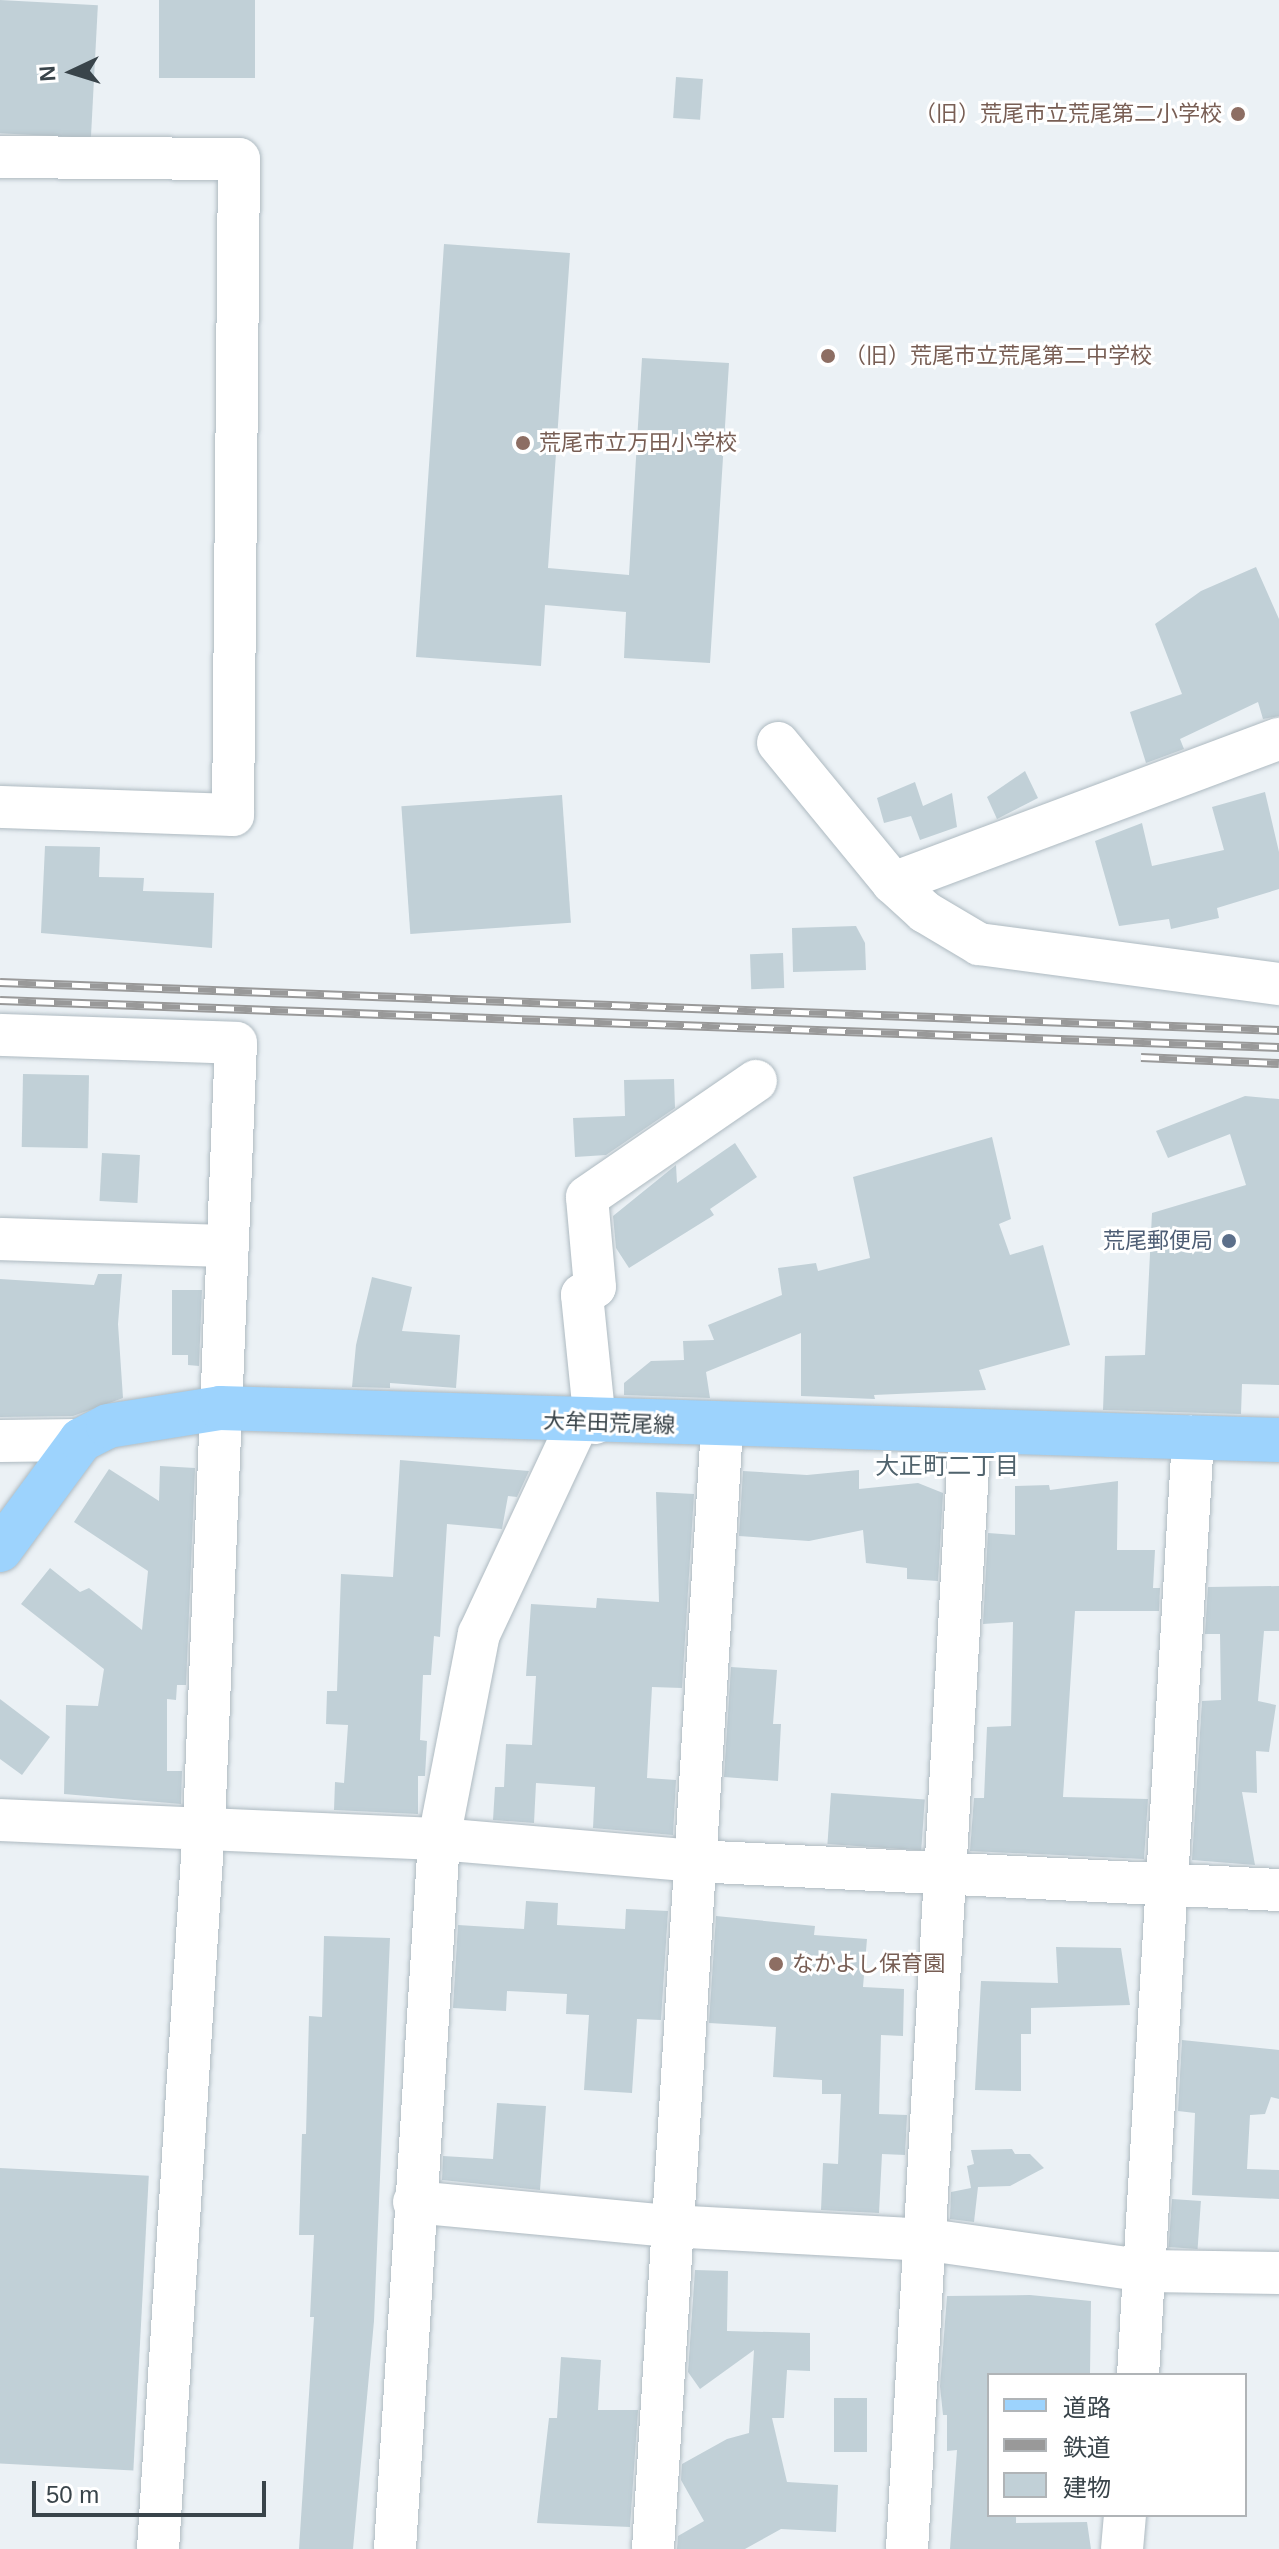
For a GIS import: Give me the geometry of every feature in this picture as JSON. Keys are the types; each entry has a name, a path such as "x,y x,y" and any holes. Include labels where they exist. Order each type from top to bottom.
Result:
{"main road":[{"name":"大牟田荒尾線","path":"81,1440 108,1426 220,1408 586,1423 1279,1440"},
{"path":"0,1550 81,1440"}],"street":[{"path":"0,157 239,159 233,815 0,807"},
{"path":"893,883 1279,739"},
{"path":"778,743 893,883 925,912 979,944 1279,984"},
{"path":"0,1035 236,1043 204,1826 158,2549"},
{"path":"395,2549 414,2202 439,1839 479,1634 586,1423 582,1295 595,1287 587,1197 756,1081"},
{"path":"0,1239 228,1246"},
{"path":"653,2549 670,2226 722,1426"},
{"path":"907,2549 929,2240 944,1872 970,1434"},
{"path":"1138,2373 1148,2271 1165,1881 1193,1437"},
{"path":"0,1441 81,1440"},
{"path":"0,1820 204,1826 439,1839 694,1861 1165,1881 1279,1890"},
{"path":"414,2202 670,2226 929,2240 1148,2271 1279,2273"},
{"path":"1122,2549 1125,2517"}],"building":[{"path":"0,0 98,5 91,138 0,133"},
{"path":"159,0 255,0 255,78 159,78"},
{"path":"676,77 703,79 700,120 673,118"},
{"path":"444,244 570,253 548,568 629,575 642,358 729,363 710,663 624,658 626,612 545,605 541,666 416,657"},
{"path":"1256,567 1279,619 1279,716 1263,719 1258,702 1180,739 1184,749 1146,763 1130,712 1182,694 1155,624 1201,591"},
{"path":"1025,771 1038,798 997,819 987,797"},
{"path":"915,782 923,806 952,793 957,827 920,840 911,816 884,823 877,798"},
{"path":"1265,792 1279,852 1279,889 1217,908 1219,918 1171,929 1169,919 1119,926 1095,841 1142,823 1152,866 1224,850 1212,807"},
{"path":"562,795 571,923 410,934 401,806"},
{"path":"45,846 100,847 99,877 144,878 143,891 214,893 212,948 41,933"},
{"path":"856,926 865,943 866,970 793,972 792,928"},
{"path":"783,953 784,988 751,989 750,954"},
{"path":"23,1074 89,1075 88,1148 22,1147"},
{"path":"674,1079 675,1108 606,1155 575,1157 573,1118 625,1116 624,1080"},
{"path":"1245,1096 1279,1099 1279,1385 1242,1384 1241,1414 1103,1410 1105,1356 1145,1355 1152,1213 1246,1185 1230,1134 1168,1158 1156,1131"},
{"path":"992,1137 1011,1219 999,1224 1010,1255 1043,1245 1070,1345 979,1370 986,1390 874,1395 875,1399 801,1396 801,1333 706,1372 710,1398 624,1395 624,1383 651,1361 684,1360 683,1341 714,1340 708,1325 782,1295 778,1268 816,1263 818,1271 870,1258 853,1177"},
{"path":"735,1143 757,1177 710,1209 714,1215 629,1268 616,1248 613,1216 676,1165 677,1183"},
{"path":"102,1153 140,1155 137,1203 99,1201"},
{"path":"98,1274 122,1274 118,1324 123,1398 73,1416 0,1417 0,1279 94,1285"},
{"path":"372,1277 412,1287 402,1331 460,1335 456,1388 390,1383 390,1388 352,1387 356,1345"},
{"path":"172,1290 202,1290 199,1366 188,1365 188,1355 172,1355"},
{"path":"400,1460 529,1471 517,1497 508,1496 502,1529 447,1524 440,1637 434,1636 431,1675 423,1675 420,1740 427,1741 425,1776 418,1776 418,1814 334,1810 335,1782 344,1783 348,1725 326,1724 327,1691 337,1691 341,1574 393,1577"},
{"path":"160,1466 195,1468 186,1685 177,1685 176,1700 167,1699 167,1771 182,1771 181,1804 64,1794 66,1705 98,1706 104,1669 21,1604 50,1568 80,1592 89,1588 142,1630 148,1571 74,1522 109,1469 159,1501"},
{"path":"859,1470 859,1489 918,1483 943,1493 938,1581 907,1579 907,1568 866,1563 863,1530 809,1541 739,1536 743,1471 807,1475"},
{"path":"1118,1481 1117,1550 1155,1550 1153,1588 1160,1588 1159,1611 1075,1611 1063,1797 1148,1799 1144,1859 970,1851 974,1798 984,1798 987,1727 1011,1726 1013,1622 983,1624 988,1533 1015,1535 1015,1486 1049,1485 1050,1490"},
{"path":"656,1492 694,1494 682,1688 652,1687 647,1778 676,1780 673,1835 593,1828 595,1787 536,1783 534,1823 493,1820 495,1787 504,1787 506,1744 532,1745 536,1676 526,1676 531,1604 596,1608 597,1598 659,1602"},
{"path":"1279,1586 1279,1631 1264,1631 1258,1701 1276,1705 1269,1752 1256,1751 1257,1793 1242,1792 1255,1865 1192,1860 1202,1701 1221,1700 1220,1634 1205,1634 1208,1587"},
{"path":"731,1667 777,1670 773,1724 781,1724 778,1781 724,1777"},
{"path":"0,1699 50,1737 22,1775 0,1759"},
{"path":"831,1793 925,1800 921,1850 827,1844"},
{"path":"526,1901 558,1903 557,1925 625,1929 626,1909 668,1911 661,2020 637,2019 632,2093 584,2090 589,2015 566,2014 567,1994 507,1991 506,2011 453,2008 458,1925 524,1929"},
{"path":"716,1916 815,1926 814,1935 867,1939 863,1987 904,1989 903,2036 881,2035 879,2114 907,2115 905,2155 882,2154 879,2213 821,2210 823,2163 838,2164 841,2094 822,2094 822,2080 773,2077 776,2027 709,2023"},
{"path":"324,1936 390,1938 374,2321 353,2549 299,2549 314,2317 310,2317 314,2235 299,2235 302,2134 306,2134 309,2016 322,2017"},
{"path":"1056,1947 1121,1948 1130,2005 1031,2008 1031,2034 1021,2034 1021,2091 975,2090 981,1981 1058,1983"},
{"path":"1182,2040 1279,2050 1279,2099 1271,2097 1265,2114 1250,2115 1247,2169 1279,2170 1279,2199 1192,2195 1195,2113 1178,2111"},
{"path":"497,2103 546,2106 540,2190 442,2180 443,2156 493,2159"},
{"path":"1012,2149 1015,2154 1030,2154 1044,2168 1010,2186 978,2187 974,2222 950,2219 951,2192 971,2188 967,2166 974,2164 971,2150"},
{"path":"0,2168 149,2176 133,2470 0,2463"},
{"path":"1172,2199 1201,2201 1198,2249 1169,2247"},
{"path":"695,2270 728,2271 727,2331 810,2333 810,2371 787,2370 784,2418 772,2418 787,2482 838,2485 836,2532 781,2529 745,2549 677,2549 678,2536 704,2521 681,2480 682,2464 727,2439 749,2433 754,2350 700,2389 688,2372"},
{"path":"1030,2295 1091,2301 1090,2373 987,2373 987,2517 1016,2517 1016,2523 1087,2522 1091,2549 950,2549 957,2450 947,2451 947,2415 943,2415 940,2386 947,2296"},
{"path":"561,2357 601,2360 598,2410 638,2410 630,2527 537,2523 549,2418 557,2418"},
{"path":"834,2398 867,2398 867,2452 834,2452"}],"railway":[{"path":"0,982 1279,1030"},
{"path":"0,1000 1279,1047"},
{"path":"1141,1057 1279,1063"}],"place":[{"name":"（旧）荒尾市立荒尾第二小学校","path":"1238,114"},
{"name":"（旧）荒尾市立荒尾第二中学校","path":"828,356"},
{"name":"荒尾市立万田小学校","path":"523,443"},
{"name":"荒尾郵便局","path":"1229,1241"},
{"name":"なかよし保育園","path":"776,1964"}],"district":[{"name":"大正町二丁目","path":"947,1466"}]}
